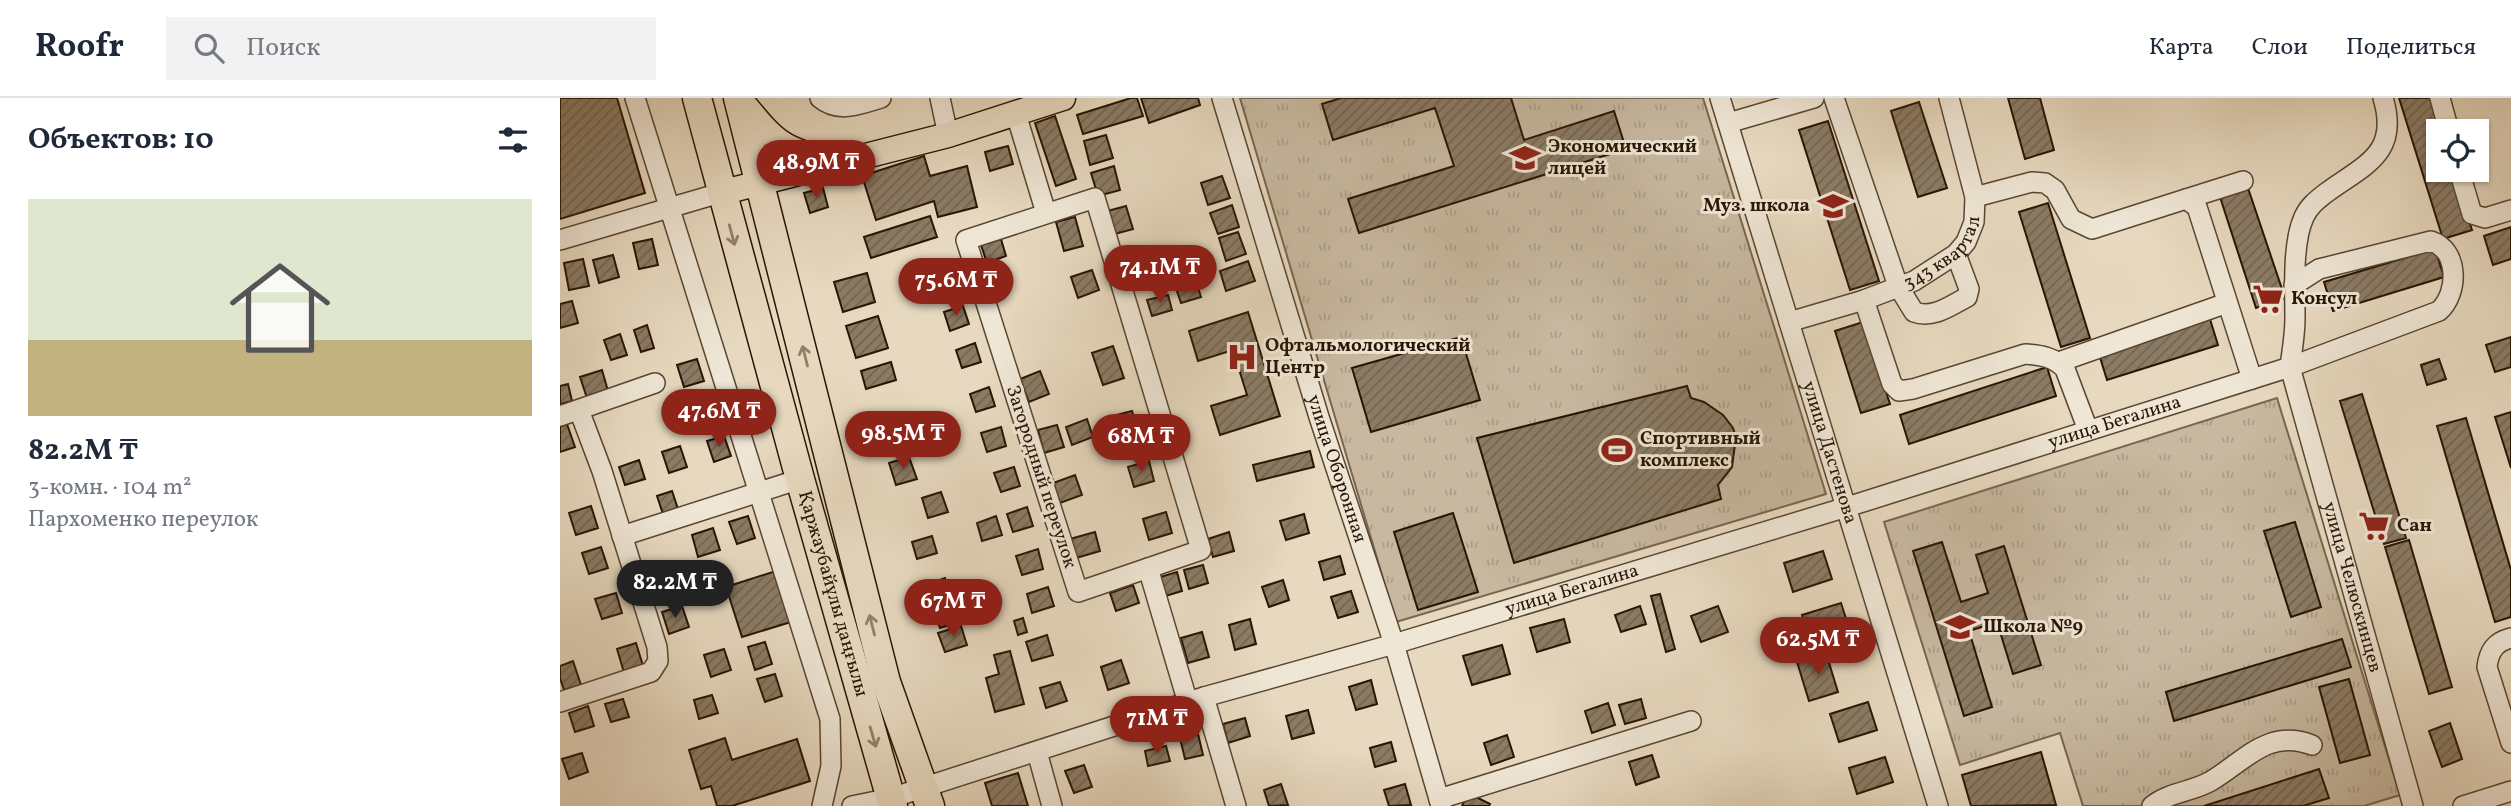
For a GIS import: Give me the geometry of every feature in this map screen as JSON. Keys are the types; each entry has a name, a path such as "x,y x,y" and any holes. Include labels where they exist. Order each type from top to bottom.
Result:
{"highway":[{"name":"Қаржаубайұлы даңғылы","path":"696,98 720,193 892,802"},
{"name":"Қаржаубайұлы даңғылы","path":"738,98 886,682 927,796"}],"main road":[{"path":"738,98 782,146 802,155 840,162"},
{"path":"720,193 948,135 1063,98"}],"street":[{"path":"635,98 830,719 831,766 822,806"},
{"path":"820,98 839,108 881,98"},
{"path":"940,98 948,135"},
{"name":"улица Оборонная","path":"1222,98 1319,417 1394,644 1440,803 1692,720"},
{"name":"улица Дастенова","path":"1720,98 1938,806"},
{"path":"1834,98 1898,286 1914,313 1932,315 1967,297 1969,289 1956,254"},
{"path":"2290,367 2295,319 2294,285 2299,234 2304,217 2313,203 2371,161 2382,148 2388,135 2383,98"},
{"path":"2440,98 2446,119"},
{"name":"343 квартал","path":"1789,322 1864,300 1914,281 1956,254 1966,242 1974,222 1975,197 1951,99"},
{"path":"1728,123 1801,100"},
{"path":"1016,114 1046,213"},
{"path":"1975,197 2032,181 2045,183 2055,190 2071,219 2092,229 2243,181"},
{"path":"2463,182 2472,214 2485,218 2511,211"},
{"path":"560,240 720,193"},
{"name":"Загородный переулок","path":"1095,198 1201,550 1078,592 966,240 1046,213 1095,198"},
{"path":"2186,199 2197,206 2252,379"},
{"name":"улица Бегалина","path":"852,806 927,796 1037,752 1196,700 1394,644 1846,507 2290,367 2439,311 2448,299 2453,276 2448,251 2431,241 2319,269 2294,285"},
{"path":"1864,300 1892,384 1899,391 2025,354 2042,355 2059,362 2065,369 2088,430"},
{"path":"2059,362 2227,303"},
{"name":"улица Челюскинцев","path":"2290,367 2413,806"},
{"path":"560,416 655,383"},
{"path":"560,702 651,672 658,661 657,647 602,471 579,410"},
{"path":"622,536 800,479"},
{"path":"1148,568 1236,806"},
{"path":"2509,730 2487,667 2488,656 2494,647 2502,640 2511,638"},
{"path":"2152,806 2161,799 2210,782 2261,746 2297,739 2312,745"},
{"path":"1037,752 1052,806"},
{"path":"2463,806 2511,791"}],"green space":[{"path":"1240,98 1703,98 1826,494 1396,622"},
{"path":"2277,398 2400,795 2364,806 2083,806 2060,733 1960,765 1884,522"}],"building":[{"path":"560,98 617,98 645,193 560,219"},
{"path":"1137,98 1143,116 1083,134 1077,115"},
{"path":"1141,98 1198,98 1200,105 1149,123"},
{"name":"Экономический лицей","path":"1341,98 1511,98 1524,140 1614,111 1626,149 1359,233 1348,199 1454,166 1435,108 1333,140 1322,104"},
{"path":"2008,98 2040,98 2054,150 2025,159"},
{"path":"2399,98 2431,98 2437,119 2426,119 2426,182 2457,182 2472,230 2443,239"},
{"path":"1919,102 1947,188 1918,197 1891,111"},
{"path":"1055,116 1076,179 1056,186 1035,123"},
{"path":"1828,121 1879,281 1850,290 1799,130"},
{"path":"1106,135 1113,158 1090,165 1084,141"},
{"path":"1008,146 1013,164 990,171 985,152"},
{"path":"924,156 930,176 967,166 977,207 938,217 934,201 876,220 862,176"},
{"path":"1114,166 1120,190 1098,196 1091,173"},
{"path":"1222,176 1230,198 1208,205 1201,183"},
{"path":"823,188 828,207 810,213 804,193"},
{"path":"2248,188 2285,298 2256,308 2220,197"},
{"path":"2048,203 2090,338 2061,347 2019,212"},
{"path":"1232,205 1239,227 1218,234 1210,213"},
{"path":"1126,206 1133,229 1111,235 1104,212"},
{"path":"930,216 937,237 871,258 864,237"},
{"path":"1075,217 1083,246 1064,251 1056,222"},
{"path":"2511,227 2511,259 2493,265 2484,236"},
{"path":"1238,232 1246,254 1226,261 1219,238"},
{"path":"652,239 658,265 639,269 633,243"},
{"path":"1001,239 1006,256 987,263 981,245"},
{"path":"2435,249 2444,277 2333,311 2324,282"},
{"path":"1138,253 1145,274 1127,280 1120,259"},
{"path":"613,255 619,277 599,283 593,260"},
{"path":"583,259 589,286 569,290 564,263"},
{"path":"951,261 957,279 937,286 932,267"},
{"path":"1248,261 1255,281 1226,291 1220,271"},
{"path":"1092,270 1099,290 1078,298 1071,277"},
{"path":"867,273 875,302 843,312 834,282"},
{"path":"1195,278 1201,297 1181,303 1175,285"},
{"path":"1168,295 1172,310 1152,316 1147,300"},
{"path":"572,301 578,323 560,328 560,304"},
{"path":"963,306 969,324 950,331 944,312"},
{"path":"1248,312 1280,416 1220,435 1211,406 1247,395 1233,350 1198,361 1189,331"},
{"path":"878,316 888,348 856,358 846,326"},
{"path":"2209,316 2218,345 2107,380 2098,351"},
{"path":"1863,322 1890,404 1861,413 1835,331"},
{"path":"647,325 654,348 641,352 634,330"},
{"path":"620,334 627,355 611,360 604,340"},
{"path":"1461,337 1480,400 1371,432 1352,368"},
{"path":"2511,337 2511,367 2495,372 2486,345"},
{"path":"975,343 981,362 962,368 956,350"},
{"path":"1113,346 1124,378 1103,385 1092,353"},
{"path":"697,359 704,381 684,387 677,365"},
{"path":"2439,359 2446,379 2427,385 2421,365"},
{"path":"891,362 896,380 866,389 861,371"},
{"path":"2047,367 2056,396 1909,444 1900,415"},
{"path":"602,370 608,391 587,398 580,377"},
{"path":"1040,371 1049,394 1029,402 1020,379"},
{"path":"568,384 572,401 560,404 560,386"},
{"path":"1687,386 1691,398 1704,402 1723,415 1736,437 1732,467 1718,485 1721,499 1514,563 1477,438"},
{"path":"989,387 995,406 976,412 970,394"},
{"path":"2362,394 2406,538 2384,544 2340,401"},
{"path":"1132,411 1138,431 1119,436 1113,416"},
{"path":"2511,412 2511,468 2495,417"},
{"path":"896,416 901,434 879,441 874,422"},
{"path":"2466,418 2511,570 2511,617 2495,622 2437,426"},
{"path":"1087,419 1093,437 1072,445 1066,427"},
{"path":"567,424 575,447 560,452 560,427"},
{"path":"1057,425 1064,447 1044,453 1038,430"},
{"path":"1001,427 1006,446 987,452 981,433"},
{"path":"724,436 731,456 714,462 707,441"},
{"path":"680,446 687,467 669,473 662,452"},
{"path":"1310,451 1314,467 1257,481 1253,465"},
{"path":"909,457 917,479 896,485 889,463"},
{"path":"639,460 645,479 625,485 619,467"},
{"path":"1149,461 1154,481 1134,487 1128,467"},
{"path":"1014,467 1020,486 1001,492 994,473"},
{"path":"1075,475 1082,495 1060,503 1053,483"},
{"path":"672,491 679,512 664,517 657,496"},
{"path":"941,492 948,512 928,518 922,498"},
{"path":"591,506 598,528 576,535 569,513"},
{"path":"1027,507 1033,526 1013,532 1007,514"},
{"path":"1166,512 1172,533 1149,540 1143,519"},
{"path":"1453,513 1478,592 1418,610 1394,532"},
{"path":"1304,514 1309,533 1286,540 1280,521"},
{"path":"748,516 755,538 737,544 729,522"},
{"path":"996,516 1002,535 982,541 977,523"},
{"path":"2295,522 2321,607 2291,617 2264,531"},
{"path":"713,528 720,550 698,557 692,535"},
{"path":"1095,532 1100,551 1076,558 1070,539"},
{"path":"1229,532 1234,551 1213,557 1208,539"},
{"path":"932,536 937,553 917,559 912,542"},
{"path":"2409,540 2452,687 2429,694 2385,547"},
{"name":"Школа №9","path":"1942,542 1961,602 1988,593 1976,555 2004,546 2041,665 2013,674 1997,622 1969,631 1992,707 1964,716 1913,551"},
{"path":"601,547 608,568 589,574 582,553"},
{"path":"1038,549 1043,569 1022,575 1016,556"},
{"path":"1823,551 1832,579 1793,592 1784,563"},
{"path":"1340,556 1345,574 1324,580 1319,562"},
{"path":"673,564 679,584 658,591 652,570"},
{"path":"1203,565 1208,583 1189,589 1184,570"},
{"path":"779,570 794,621 742,637 726,587"},
{"path":"1177,572 1182,591 1162,597 1157,578"},
{"path":"945,578 950,595 931,601 925,585"},
{"path":"1283,580 1289,600 1269,607 1262,587"},
{"path":"1133,585 1139,603 1116,611 1110,593"},
{"path":"1048,587 1054,606 1032,613 1027,594"},
{"path":"1351,591 1358,612 1338,618 1331,597"},
{"path":"616,593 622,613 602,619 595,599"},
{"path":"1660,594 1675,649 1666,652 1651,596"},
{"path":"955,602 961,621 940,628 934,609"},
{"path":"1841,603 1850,631 1811,644 1802,615"},
{"path":"682,606 689,627 669,634 662,612"},
{"path":"1640,606 1646,624 1621,632 1615,615"},
{"path":"1718,606 1728,632 1701,642 1691,616"},
{"path":"1023,618 1027,632 1018,635 1014,621"},
{"path":"1250,619 1256,644 1235,650 1229,625"},
{"path":"1564,619 1570,642 1537,652 1530,628"},
{"path":"961,626 967,645 945,652 938,633"},
{"path":"1202,632 1209,657 1188,663 1181,638"},
{"path":"1047,635 1053,655 1032,661 1026,642"},
{"path":"2342,639 2351,667 2174,721 2166,692"},
{"path":"765,642 772,664 755,670 748,647"},
{"path":"636,643 644,669 625,676 617,649"},
{"path":"1502,645 1510,674 1472,685 1463,656"},
{"path":"724,649 731,670 711,677 704,655"},
{"path":"1010,651 1024,704 995,712 986,678 999,674 994,655"},
{"path":"1826,653 1838,692 1809,701 1797,662"},
{"path":"1121,660 1129,683 1108,690 1101,667"},
{"path":"573,661 581,685 564,690 560,666"},
{"path":"775,674 782,696 765,702 757,679"},
{"path":"2349,679 2370,755 2340,763 2319,687"},
{"path":"1371,680 1377,704 1356,710 1349,687"},
{"path":"1060,682 1067,701 1046,708 1040,688"},
{"path":"712,695 718,713 699,719 694,700"},
{"path":"623,699 629,717 611,722 605,704"},
{"path":"1641,699 1646,718 1625,724 1619,705"},
{"path":"1868,702 1877,730 1839,742 1830,714"},
{"path":"1608,703 1615,725 1592,733 1585,711"},
{"path":"588,706 594,726 575,732 569,713"},
{"path":"1308,710 1314,733 1292,739 1286,716"},
{"path":"1245,718 1250,736 1228,743 1223,724"},
{"path":"2450,723 2462,759 2442,767 2429,731"},
{"path":"1198,734 1203,755 1185,759 1180,738"},
{"path":"1507,735 1514,757 1491,765 1484,743"},
{"path":"725,738 732,760 797,739 810,781 732,806 717,806 711,786 701,789 689,750"},
{"path":"1391,742 1396,761 1375,767 1370,748"},
{"path":"1166,746 1170,761 1148,766 1145,751"},
{"path":"2041,752 2056,805 1971,806 1962,775"},
{"path":"582,753 588,772 569,779 562,759"},
{"path":"1652,755 1659,777 1636,785 1629,762"},
{"path":"1885,757 1893,782 1857,794 1849,768"},
{"path":"1084,765 1092,787 1074,793 1065,771"},
{"path":"2319,769 2329,798 2303,806 2204,806"},
{"path":"1018,773 1028,806 992,806 985,783"},
{"path":"1281,784 1288,805 1269,806 1264,790"},
{"path":"1405,784 1411,805 1389,806 1384,790"},
{"path":"1468,793 1490,804 1489,806 1462,806"}],"place":[{"name":"Экономический лицей","path":"1525,158"},
{"name":"Муз. школа","path":"1833,206"},
{"name":"Консул","path":"2268,299"},
{"name":"Офтальмологический Центр","path":"1242,357"},
{"name":"Спортивный комплекс","path":"1617,450"},
{"name":"Сан","path":"2374,526"},
{"name":"Школа №9","path":"1960,627"}]}
